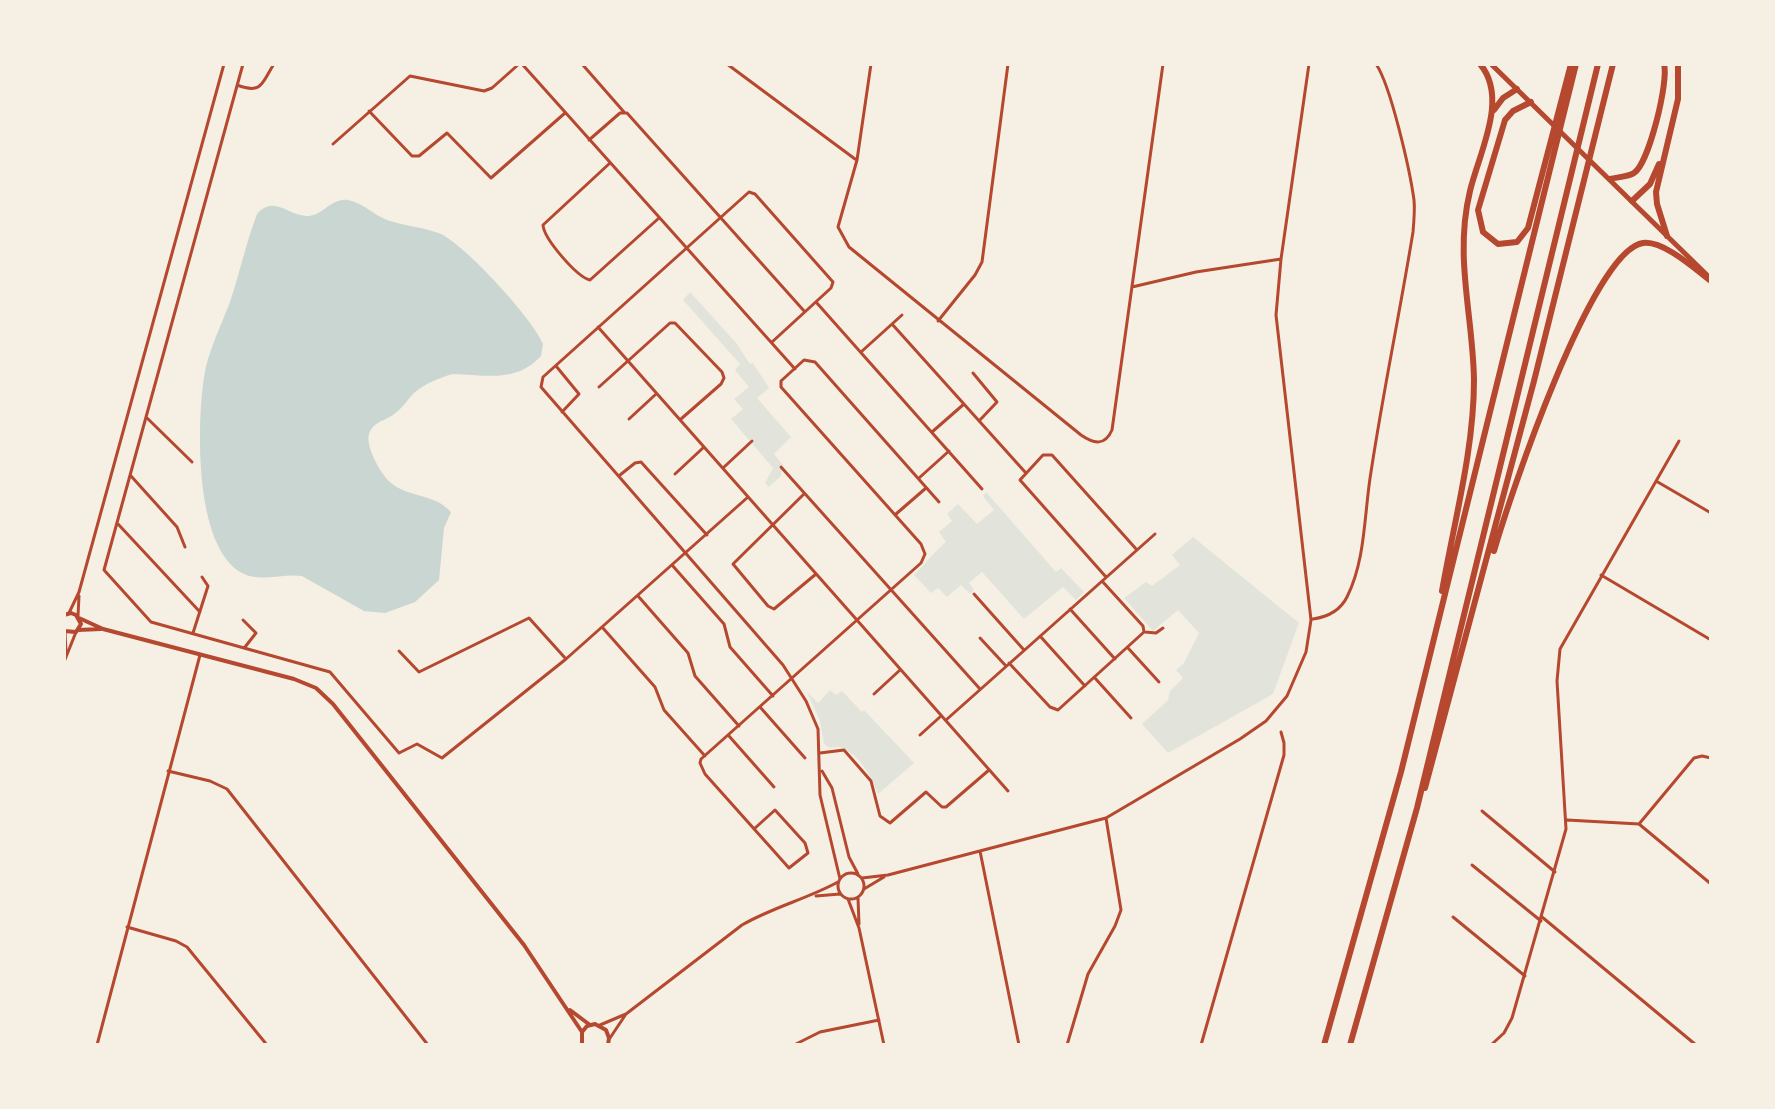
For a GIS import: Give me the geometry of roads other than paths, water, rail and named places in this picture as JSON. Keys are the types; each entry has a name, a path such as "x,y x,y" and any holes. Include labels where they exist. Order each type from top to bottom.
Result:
{"highway":[{"path":"1441,611 1468,444 1474,380 1462,237 1470,192 1492,113 1492,83 1480,64"},
{"path":"1534,105 1513,111 1505,120 1478,210 1483,232 1498,244 1517,242 1528,228 1573,64"},
{"path":"1324,1045 1401,772 1573,64"},
{"path":"1350,1045 1417,808 1598,64"},
{"path":"1417,808 1431,774 1565,264 1613,64"},
{"path":"1610,179 1634,173 1644,161 1666,79 1664,64"},
{"path":"1667,236 1656,192 1678,99 1678,64"},
{"path":"1492,113 1503,98 1517,89"},
{"path":"1632,201 1650,184 1667,142"},
{"path":"1474,610 1531,436 1567,355 1617,260 1631,247 1649,242 1673,253 1711,280"}],"main road":[{"path":"1491,64 1711,280"}],"street":[{"path":"224,64 79,592 66,614 103,629 294,679 321,693 524,945 582,1032"},
{"path":"243,64 104,570 151,622 330,672 399,753 417,744 440,758 566,659 748,497"},
{"path":"237,85 255,89 267,79 274,64"},
{"path":"333,144 412,76 484,91 521,64 795,369"},
{"path":"582,64 805,312"},
{"path":"727,64 857,160"},
{"path":"871,64 857,160 838,227 849,247 1081,435 1101,443 1112,430 1163,64"},
{"path":"938,321 982,262 1008,64"},
{"path":"862,878 888,875 1106,818 1253,731 1279,707 1301,669 1311,620 1276,329 1281,259 1309,64"},
{"path":"1311,620 1336,611 1352,584 1365,526 1370,475 1413,232 1411,185 1391,104 1376,64"},
{"path":"369,111 412,156 419,156 447,133 491,178 565,113"},
{"path":"589,140 624,112"},
{"path":"610,163 543,225 548,239 581,276 590,280 659,218"},
{"path":"772,342 831,288 833,282 755,194 746,193 543,377 541,387 792,679 813,715 820,740 820,795 837,858 840,894"},
{"path":"1132,287 1196,272 1281,259"},
{"path":"816,302 982,489"},
{"path":"861,352 902,315"},
{"path":"599,387 673,322 678,324 724,378 680,420"},
{"path":"892,324 1025,472"},
{"path":"598,327 1008,791"},
{"path":"754,829 775,810 805,843 808,853 789,868 754,829 705,774 700,763 921,563 925,554 921,544 781,387 781,381 808,359 815,362 939,502"},
{"path":"556,366 579,394 562,412"},
{"path":"973,373 997,402 979,421"},
{"path":"629,419 657,394"},
{"path":"932,432 964,404"},
{"path":"147,418 192,462"},
{"path":"723,468 752,441"},
{"path":"1491,1045 1509,1027 1542,919 1567,820 1557,662 1564,640 1679,441"},
{"path":"675,474 704,447"},
{"path":"918,479 949,451"},
{"path":"1137,550 1052,455 1043,455 1025,472 1020,480 1022,484 1143,626 1144,632"},
{"path":"620,476 635,463 641,462 707,535"},
{"path":"781,467 980,689"},
{"path":"131,476 177,527 185,547"},
{"path":"1656,481 1711,513"},
{"path":"895,515 926,488"},
{"path":"804,494 733,564 768,606 777,607 816,574"},
{"path":"118,523 200,612"},
{"path":"945,720 1155,534"},
{"path":"672,565 724,624 730,647 773,696"},
{"path":"1601,575 1711,640"},
{"path":"193,633 208,586 202,577"},
{"path":"64,662 81,624 79,592"},
{"path":"974,594 1024,650"},
{"path":"638,596 688,653 695,676 739,726"},
{"path":"1070,609 1115,659"},
{"path":"399,651 419,672 529,618 566,659"},
{"path":"243,620 256,633 245,647"},
{"path":"602,627 655,687 664,710 705,756"},
{"path":"980,638 1055,710 1144,632 1156,633 1163,628"},
{"path":"66,655 64,631 103,629"},
{"path":"1040,636 1085,686"},
{"path":"1128,648 1159,682"},
{"path":"97,1045 200,655"},
{"path":"874,694 900,670"},
{"path":"1094,677 1131,718"},
{"path":"760,707 805,758"},
{"path":"920,735 941,716"},
{"path":"1201,1045 1284,755 1281,732"},
{"path":"728,736 774,787"},
{"path":"820,753 844,750 871,781 880,816 890,823 926,792 946,807 989,770"},
{"path":"1639,824 1690,762 1698,756 1711,758"},
{"path":"820,767 832,788 849,857 862,878 864,889"},
{"path":"168,771 210,781 227,789 428,1045"},
{"path":"1482,811 1555,872"},
{"path":"1067,1045 1088,974 1121,910 1106,818"},
{"path":"1567,820 1639,824 1711,884"},
{"path":"980,851 1019,1045"},
{"path":"1472,865 1696,1045"},
{"path":"568,1009 590,1025 600,1025 626,1014 729,933 764,913 812,896 846,874 858,874"},
{"path":"859,928 858,898 864,889 888,875"},
{"path":"812,896 840,894 848,899 859,928 884,1045"},
{"path":"848,899 858,898"},
{"path":"1453,917 1525,976"},
{"path":"127,927 187,947 267,1045"},
{"path":"608,1045 609,1038 626,1014"},
{"path":"794,1045 820,1032 879,1020"},
{"path":"579,1043 582,1032 590,1025"},
{"path":"600,1025 609,1038"}]}
